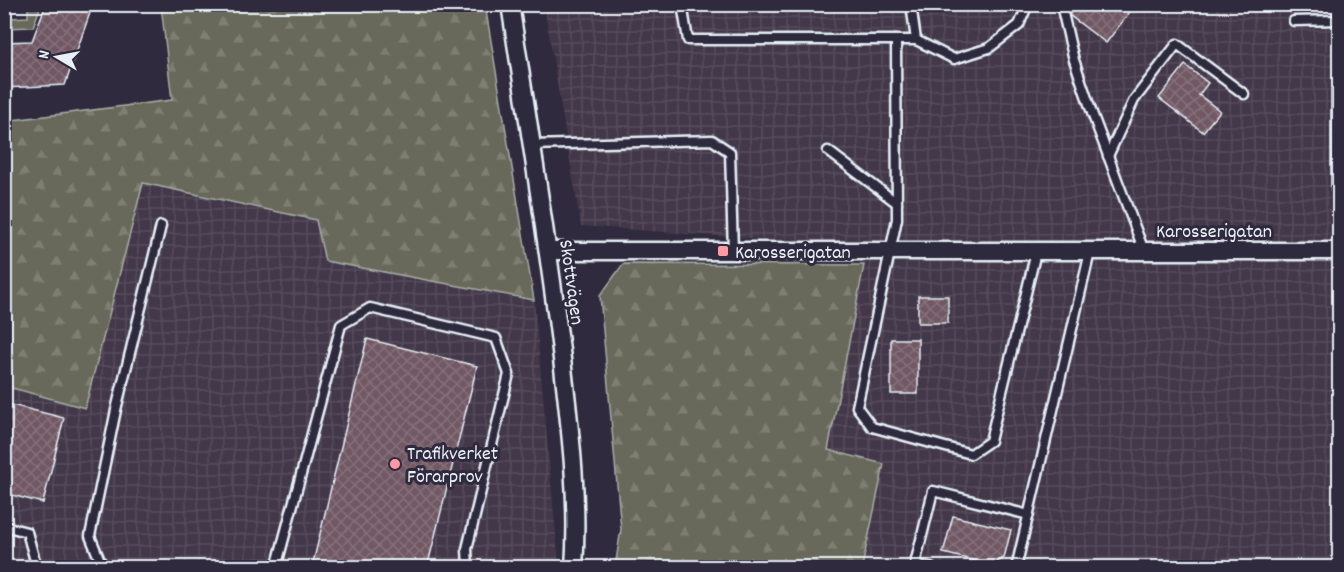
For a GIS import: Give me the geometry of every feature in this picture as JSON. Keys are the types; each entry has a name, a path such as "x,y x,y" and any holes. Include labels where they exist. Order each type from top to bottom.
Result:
{"street":[{"name":"Skottvägen","path":"510,4 548,251 566,397 575,495 574,567"},
{"name":"Karosserigatan","path":"548,251 1340,251"}],"lane":[{"path":"682,4 688,40 916,40 954,59 989,48 1019,25 1028,4"},
{"path":"911,4 916,40"},
{"path":"1064,4 1062,9 1074,60 1144,252"},
{"path":"1294,21 1340,21"},
{"path":"896,40 897,219 857,407 872,427 971,454 990,441 1036,252"},
{"path":"1108,156 1134,100 1177,44 1244,94"},
{"path":"532,145 712,140 730,152 733,251"},
{"path":"828,151 897,203"},
{"path":"103,567 90,536 116,410 161,226"},
{"path":"1016,567 1090,252"},
{"path":"276,567 341,325 370,309 496,338 509,374 467,549 468,567"},
{"path":"931,567 915,564 933,491 1029,515"},
{"path":"4,526 27,532 37,567"},
{"path":"135,567 157,567"}],"shaded area":[{"path":"544,5 1339,5 1339,567 862,567 884,464 828,450 867,247 581,226"},
{"path":"142,183 316,220 326,261 534,300 559,567 5,567 4,386 85,408"}],"green space":[{"path":"4,5 11,5 11,18 28,17 28,5 41,5 33,27 5,28"},
{"path":"161,5 485,5 534,300 325,261 316,220 143,183 85,408 5,386 5,121 172,100"},
{"path":"623,264 864,265 828,450 884,464 862,567 615,567 621,529 600,296"}],"building":[{"path":"46,4 93,4 65,85 4,88 4,42 32,41"},
{"path":"1077,4 1136,4 1106,43 1069,15"},
{"path":"1185,65 1208,83 1199,95 1220,111 1203,132 1159,98"},
{"path":"1331,89 1340,89 1340,192 1331,191"},
{"path":"918,296 948,296 948,323 918,323"},
{"name":"Trafikverket Förarprov","path":"367,339 477,366 427,568 333,568 313,563"},
{"path":"891,339 918,339 918,394 891,394"},
{"path":"4,403 64,418 43,503 4,493"},
{"path":"953,516 1011,530 1004,558 992,565 943,553"}],"place":[{"name":"Karosserigatan","path":"723,251"},
{"name":"Trafikverket Förarprov","path":"395,464"}]}
